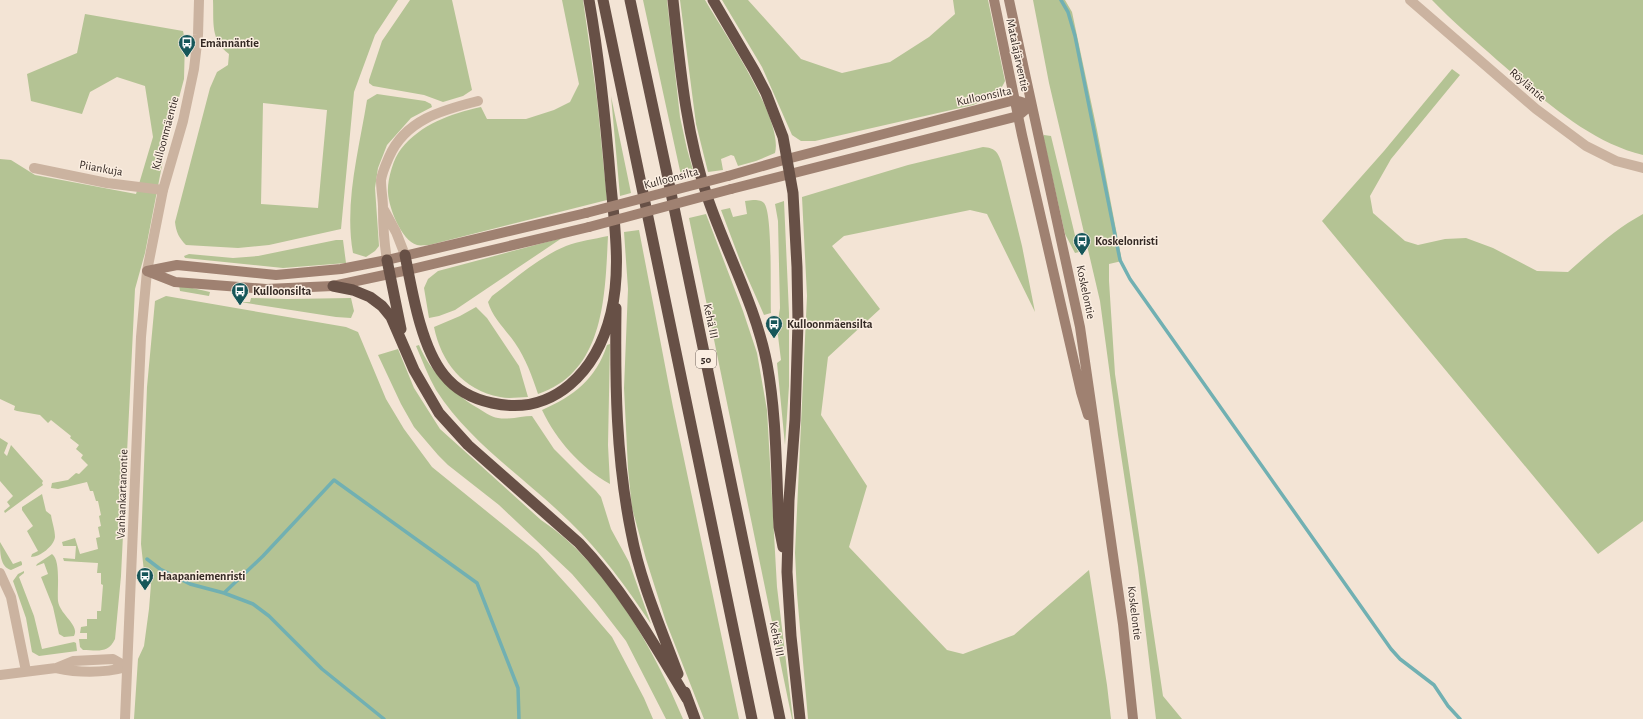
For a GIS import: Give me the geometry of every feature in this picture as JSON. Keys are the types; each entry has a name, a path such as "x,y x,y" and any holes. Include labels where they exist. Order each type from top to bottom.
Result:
{"highway":[{"path":"589,0 606,120 614,226 616,277 615,392 618,448 626,505 631,534 640,569 695,719"},
{"name":"50","path":"603,0 752,719"},
{"name":"Kehä III","path":"630,0 664,156 780,719"},
{"path":"673,0 686,113 696,162 720,234 758,329 767,364 772,397 779,527 787,572"},
{"path":"713,0 766,93 783,137 790,175 797,267 798,322 795,420 789,500 787,572 791,636 800,719"},
{"path":"405,255 415,304 428,348 444,376 459,390 470,396 497,404 514,406 546,400 572,384 584,372 596,352 611,313 616,277"},
{"path":"387,260 407,353"},
{"path":"333,286 353,290 370,297 382,306 391,318 428,396 439,413 452,428 501,475 579,543 600,566 622,593 687,699"}],"main road":[{"name":"Matalajärventie","path":"994,0 1018,116"},
{"name":"Matalajärventie","path":"1009,0 1031,105"},
{"name":"Kulloonsilta","path":"147,271 177,265 276,275 341,269 387,260 586,213 1015,100 1031,105"},
{"name":"Kulloonsilta","path":"147,271 175,282 266,289 333,286 590,227 731,189 1018,116 1031,105"},
{"name":"Koskelontie","path":"1031,105 1080,327 1124,624 1133,719"},
{"name":"Koskelontie","path":"1018,116 1081,392 1096,440"}],"street":[{"name":"Kulloonmäentie","path":"147,271 163,190 183,121 194,69 198,35 199,0"},
{"name":"Röyläntie","path":"1410,0 1536,109 1586,146 1616,161 1643,168"},
{"path":"387,260 383,234 381,179 395,144 417,124 433,115 450,108 478,101"},
{"name":"Piiankuja","path":"34,168 106,183 163,190"},
{"path":"383,208 396,232 405,255"},
{"name":"Vanhankartanontie","path":"125,719 142,337 147,271"},
{"path":"0,573 11,597 26,671"},
{"path":"0,675 56,668 73,661 113,659 127,667"}],"green space":[{"path":"213,0 398,0 375,35 354,92 341,229 269,245 238,248 186,245 177,232 175,222 210,88 217,72 228,65 229,54 219,43 214,30","holes":["263,103 327,110 318,208 261,204"]},
{"path":"410,0 452,0 472,90 463,96 443,102 424,95 373,86 369,83 382,41"},
{"path":"562,0 583,0 597,99 607,200 429,245 418,245 411,242 401,230 393,215 388,193 388,182 393,164 398,153 409,140 437,121 458,113 481,107 487,119 526,119 554,110 570,102 579,84"},
{"path":"643,0 667,0 680,117 695,177 682,180"},
{"path":"680,0 705,0 762,98 775,138 775,153 756,161 738,166 734,156 731,155 721,159 723,170 708,172 696,124"},
{"path":"722,0 748,0 801,59 842,73 890,62 929,37 955,14 953,0 988,0 1005,81 996,94 973,105 815,141 801,141 792,135 762,67"},
{"path":"1033,0 1065,0 1072,12 1097,130 1122,261 1109,264 1115,374 1163,696 1182,719 1156,719 1138,567 1100,301 1049,83"},
{"path":"1432,0 1643,0 1643,155 1623,149 1603,140 1565,116 1497,60"},
{"path":"85,14 183,31 185,40 184,79 165,150 145,253 135,289 121,576 115,639 109,647 102,650 83,650 80,647 79,639 87,639 87,633 80,633 81,627 87,626 87,619 97,619 97,611 101,611 103,585 101,584 101,573 97,573 98,563 64,561 63,558 75,559 76,546 63,546 62,542 75,538 80,554 98,549 96,538 100,537 98,527 101,526 99,516 101,515 98,501 96,501 93,491 90,491 87,482 58,489 51,488 52,483 68,480 76,473 79,474 88,465 81,458 83,455 76,449 79,445 70,438 71,436 51,420 48,423 40,415 14,410 15,406 0,399 0,159 11,160 35,175 136,194 153,137 145,86 117,77 90,92 82,114 31,101 27,74 77,53"},
{"path":"1452,69 1460,75 1391,159 1370,196 1373,213 1405,241 1418,245 1445,239 1466,238 1493,248 1537,271 1568,272 1613,233 1643,214 1643,521 1598,554 1322,221 1384,151"},
{"path":"377,94 425,101 431,104 432,107 411,118 387,145 378,168 375,188 379,246 375,251 366,257 353,253 350,215 351,196 367,100"},
{"path":"611,96 631,193 620,196"},
{"path":"1044,135 1051,136 1079,252 1075,253 1065,234"},
{"path":"983,147 990,148 995,151 1001,161 1022,246 1035,312 987,214 970,210 844,236 832,246 880,309 828,357 821,415 867,486 849,547 947,650 963,654 1014,635 1089,570 1111,719 808,719 797,594 795,553 807,296 802,197 908,165"},
{"path":"753,200 764,203 769,222 771,313 764,315 741,263 721,210 730,208 733,217 747,214 745,201"},
{"path":"784,201 789,313 789,386 785,445 777,363 781,360 777,328 780,308 778,221 775,204"},
{"path":"706,214 743,311 757,353 767,410 777,587 793,719 689,218"},
{"path":"639,230 673,407 739,719 704,719 666,622 632,508 628,469 624,388 628,289 624,232"},
{"path":"608,236 602,306 597,329 589,350 577,368 560,383 538,394 522,355 496,318 488,302 492,296 546,256 566,246"},
{"path":"562,238 455,310 429,318 424,288 428,279 438,271"},
{"path":"336,240 343,240 346,263 283,268 185,258 184,256 189,254 233,258 258,256"},
{"path":"179,285 210,292 209,296 180,291"},
{"path":"166,296 346,327 358,332 386,399 404,429 432,467 538,553 576,595 612,637 644,698 653,719 134,719 138,659 144,646 151,584 145,581 141,544 147,387 155,301"},
{"path":"251,298 351,298 354,311 351,318 336,317 240,302 250,302"},
{"path":"476,307 487,318 519,366 528,397 503,398 475,388 465,381 448,363 437,340 434,327 460,316"},
{"path":"610,344 608,445 610,484 589,470 570,452 562,443 542,410 564,399 582,385 597,368 607,345"},
{"path":"419,345 429,364 436,373 450,388 476,407 498,418 507,419 532,416 554,449 601,497 611,529 629,562 651,624 613,571 570,522 481,443 450,409 430,379 416,346"},
{"path":"398,349 414,388 440,429 541,520 565,538 587,559 607,583 626,609 658,664 683,719 666,719 626,641 572,574 499,505 448,465 414,427 401,404 378,355"},
{"path":"0,438 8,443 4,453 7,456 11,445 43,481 43,485 5,513 4,511 10,506 7,502 13,496 0,481"},
{"path":"42,494 46,511 51,515 55,537 52,544 46,550 35,557 31,557 32,554 38,551 27,531 33,526 22,510 22,507"},
{"path":"0,542 13,564 21,561 22,565 11,570 5,566 1,559"},
{"path":"52,554 57,562 58,569 58,601 62,611 74,628 74,636 64,637 59,634 53,607 41,577 48,574 44,563 36,566"},
{"path":"24,571 24,573 19,577 34,616 42,649 74,642 76,643 77,651 39,656 32,652 26,618 13,581 18,574"}],"waterway":[{"path":"1061,0 1068,12 1075,36 1120,260 1130,279 1391,649 1400,659 1434,685 1448,706 1460,719"},
{"path":"224,593 263,556 334,480 477,583 518,688 519,719"},
{"path":"147,559 160,569 190,584 224,593 253,604 269,616 322,669 384,719"}],"place":[{"name":"Emännäntie","path":"187,58"},
{"name":"Koskelonristi","path":"1082,256"},
{"name":"Kulloonsilta","path":"240,306"},
{"name":"Kulloonmäensilta","path":"774,339"},
{"name":"Haapaniemenristi","path":"145,591"}]}
